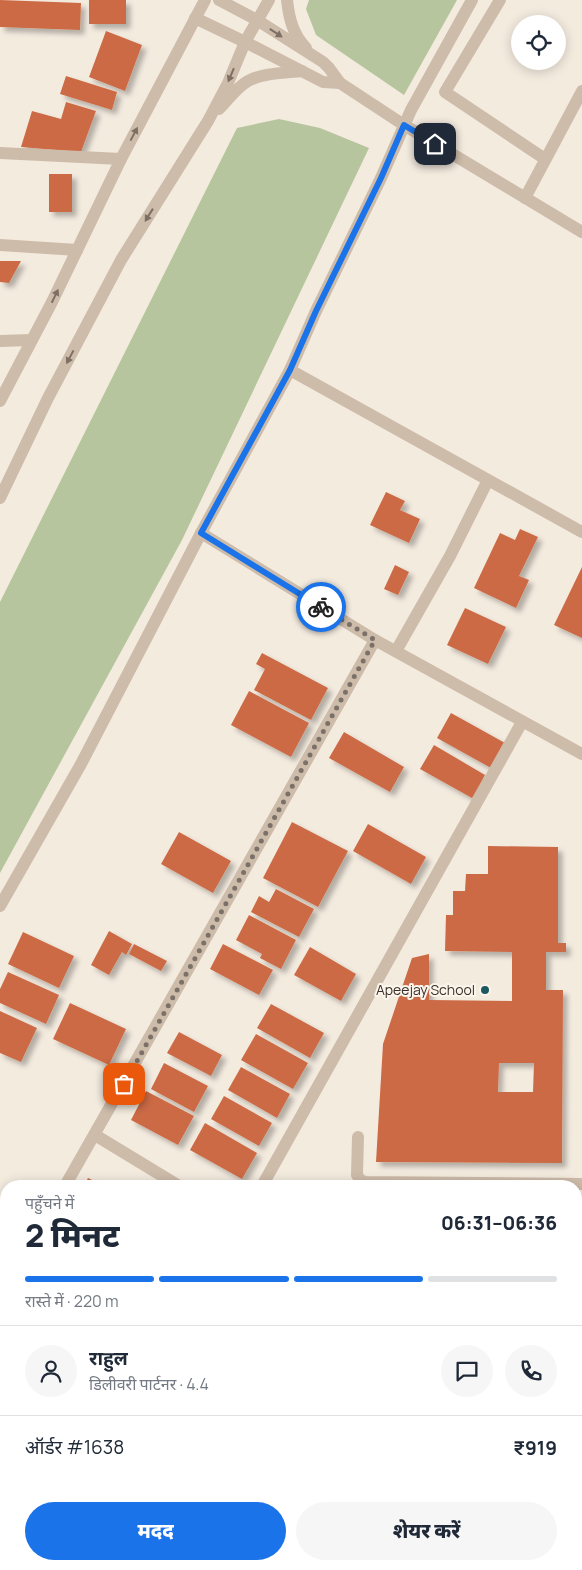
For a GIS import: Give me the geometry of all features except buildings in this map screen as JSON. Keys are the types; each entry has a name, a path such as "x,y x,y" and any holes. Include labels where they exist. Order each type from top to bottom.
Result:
{"street":[{"path":"0,401 121,159 205,0"},
{"path":"219,0 257,20 318,59"},
{"path":"0,498 48,398 121,260 208,121 228,83 245,42 269,0"},
{"path":"287,0 288,12 300,42 329,68 340,83 404,125 582,232"},
{"path":"0,906 81,764 201,533 290,370 316,311 381,178 404,125 472,0"},
{"path":"500,0 445,92 545,159"},
{"path":"195,18 323,82 340,83"},
{"path":"208,121 248,81 265,76 302,71"},
{"path":"525,198 582,91"},
{"path":"0,153 121,159"},
{"path":"0,245 77,250"},
{"path":"0,341 31,340"},
{"path":"290,370 582,532"},
{"path":"396,651 450,556 488,480"},
{"path":"201,533 375,640 582,754"},
{"path":"69,1180 375,640"},
{"path":"265,1180 522,722"},
{"path":"95,1135 169,1180"},
{"path":"358,1138 357,1175 360,1180"}],"green space":[{"path":"309,0 457,0 404,95 316,35 306,9"},
{"path":"279,119 320,128 369,148 182,540 0,873 0,602 237,128"}],"way so far":[{"path":"124,1084 375,640 321,607"}],"place":[{"name":"Apeejay School","path":"485,990"}],"route":[{"path":"321,607 201,533 290,370 316,311 381,178 404,125 435,144"}]}
